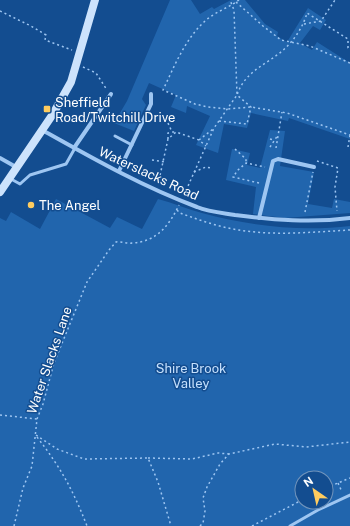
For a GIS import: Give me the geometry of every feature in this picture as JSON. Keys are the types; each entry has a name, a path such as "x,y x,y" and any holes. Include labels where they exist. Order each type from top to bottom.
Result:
{"main road":[{"path":"0,192 62,100 71,82 94,0"}],"street":[{"path":"74,148 111,94"},
{"path":"119,171 151,104 151,94"},
{"name":"Waterslacks Road","path":"42,130 119,171 197,207 285,221 321,221 350,218"},
{"path":"0,158 17,168"},
{"path":"259,218 273,161 278,159 313,169"}],"lane":[{"path":"115,136 132,145"},
{"path":"9,178 20,184 30,174 66,164 74,148"},
{"path":"290,526 350,495"}],"path":[{"path":"230,0 233,5 237,95 251,107"},
{"path":"239,0 233,5 214,14 194,33 163,90 195,104 227,109 251,107 282,112 350,135 348,147"},
{"path":"304,24 321,21 335,0"},
{"path":"236,2 273,35 290,43 318,49 342,61 350,63"},
{"path":"0,11 46,35 45,40 74,51"},
{"path":"184,195 214,128 237,95 240,87 252,72 273,58 290,43 304,24 307,13 348,39"},
{"path":"348,53 350,50 348,48 348,39 350,36"},
{"path":"342,61 345,58"},
{"path":"77,64 96,73 111,94"},
{"path":"219,121 247,124 251,107"},
{"path":"276,148 282,112"},
{"path":"168,123 172,132"},
{"path":"199,140 214,128"},
{"path":"159,180 164,162 168,133 176,132 186,135 199,140 206,146"},
{"path":"168,140 176,132"},
{"path":"270,147 278,135"},
{"path":"270,139 274,140"},
{"path":"235,149 246,159 246,164"},
{"path":"152,160 164,162"},
{"path":"315,161 338,168 335,187 337,210"},
{"path":"259,183 233,177 238,170 246,164 265,167"},
{"path":"194,172 206,167 211,168"},
{"path":"305,212 313,169"},
{"name":"Water Slacks Lane","path":"14,526 23,488 32,466 37,419 69,323 87,282 116,242 131,243 147,241 156,237 168,225 180,204"},
{"path":"177,210 180,213 211,224 240,230 297,233 350,230"},
{"path":"0,415 37,419"},
{"path":"36,436 57,449 84,458 192,459 218,453 229,454 275,444 306,447 350,442"},
{"path":"36,436 54,459 73,490 87,526"},
{"path":"200,526 203,523 205,511 203,498 207,488 220,464 229,454"},
{"path":"148,458 158,482 171,526"},
{"path":"334,484 350,478"},
{"path":"337,482 345,497"},
{"path":"252,526 294,504"}],"green space":[{"path":"170,0 191,0 200,14 212,7 214,9 231,0 245,0 265,24 278,32 277,36 287,42 308,8 326,20 320,30 313,26 300,43 312,50 317,42 350,63 350,139 289,118 288,121 251,113 247,128 224,124 218,153 196,145 210,116 187,106 186,113 171,107 176,95 149,83 142,99 146,105 134,131 114,123 127,101"},
{"path":"270,130 285,131 280,166 314,172 308,204 332,208 334,199 350,202 350,213 285,218 253,214 256,187 226,180 232,149 250,153 247,165 260,168"},
{"name":"Shire Brook Valley","path":"56,199 110,228 117,217 142,229 158,199 220,218 275,227 331,228 350,226 350,526 0,526 0,218 6,221 11,212 40,229"}],"place":[{"name":"Sheffield Road/Twitchill Drive","path":"47,109"},
{"name":"The Angel","path":"31,205"}]}
